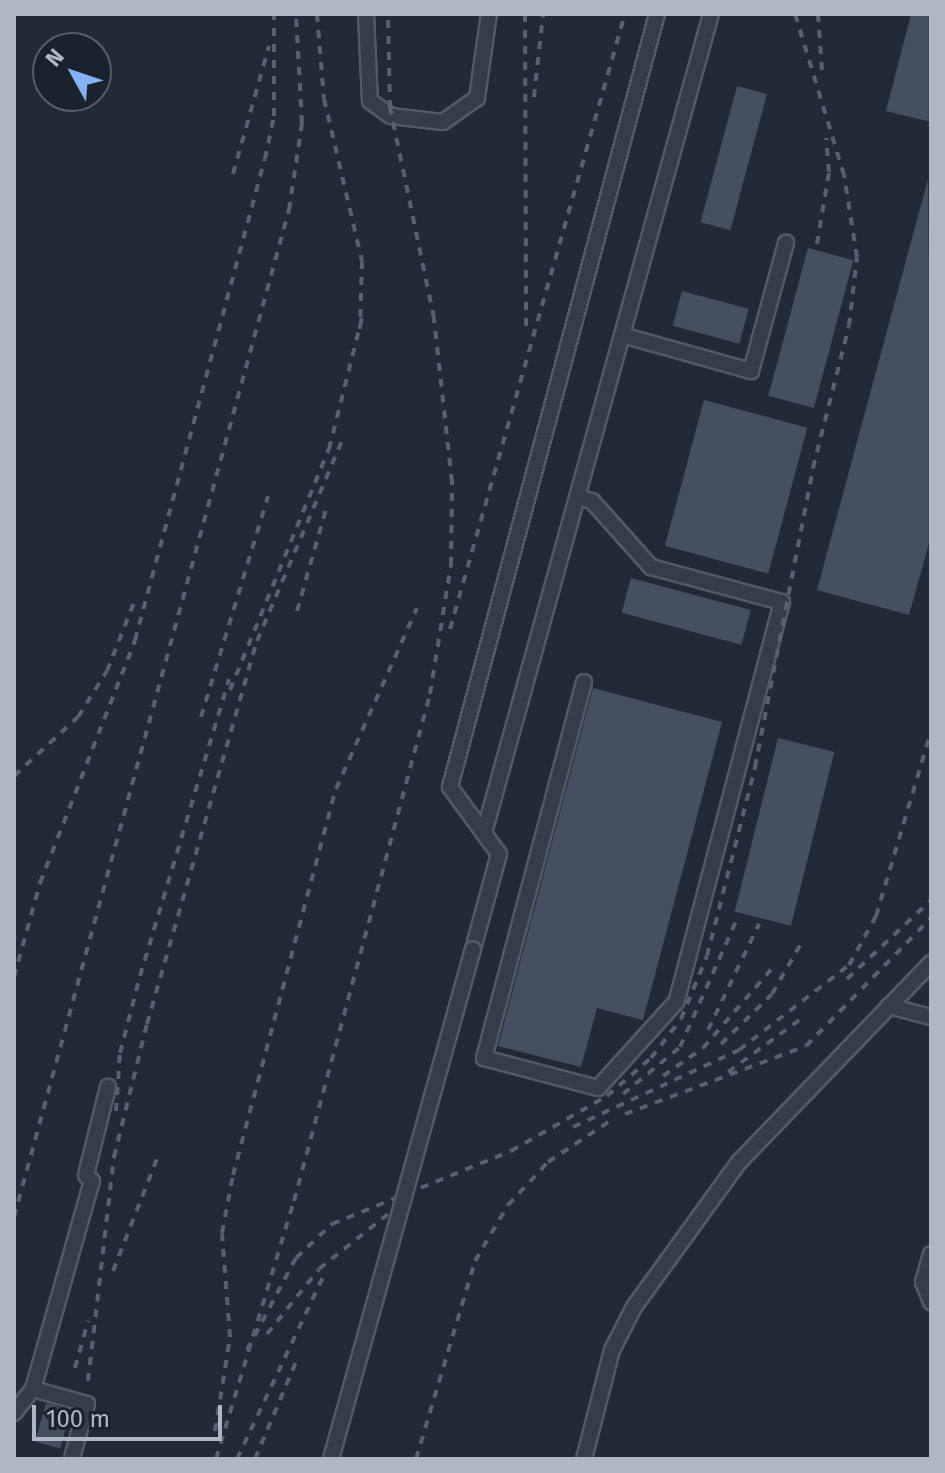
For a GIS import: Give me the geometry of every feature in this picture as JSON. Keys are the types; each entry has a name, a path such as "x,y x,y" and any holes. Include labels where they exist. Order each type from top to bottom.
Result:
{"lane":[{"path":"366,14 370,101 391,116 443,122 477,98 489,14"},
{"path":"331,1459 499,854 450,787 657,14"},
{"path":"484,833 711,14"},
{"path":"622,335 751,371 786,243"},
{"path":"577,497 592,501 651,567 782,602 676,1002 598,1088 484,1058 584,682"},
{"path":"584,1459 612,1350 634,1307 739,1162 931,963"},
{"path":"889,1006 931,1017"},
{"path":"14,1413 33,1389 92,1181 86,1175 108,1087"},
{"path":"931,1254 923,1282 931,1302"},
{"path":"33,1389 87,1404 72,1458"}],"building":[{"path":"911,14 931,14 931,122 886,111"},
{"path":"737,86 767,94 730,230 701,222"},
{"path":"928,179 931,536 909,615 817,590"},
{"path":"808,248 853,260 814,408 768,396"},
{"path":"682,291 749,309 739,344 673,326"},
{"path":"704,400 807,428 768,574 665,546"},
{"path":"631,578 751,610 741,645 622,613"},
{"path":"593,688 722,722 643,1020 597,1008 581,1067 498,1046"},
{"path":"778,738 834,752 791,926 735,912"},
{"path":"46,1403 71,1410 60,1449 35,1441"}],"railway":[{"path":"14,977 40,883 135,640 265,159 274,116 274,14"},
{"path":"14,1217 289,210 302,123 296,14"},
{"path":"317,14 324,99 362,261 360,329"},
{"path":"216,1459 294,1201 430,694 451,565 452,482 434,318 390,108 388,14"},
{"path":"525,14 526,331"},
{"path":"534,97 543,14"},
{"path":"450,629 625,14"},
{"path":"247,1350 296,1258 332,1224 511,1151 607,1096 651,1058 681,1019 707,956 755,767 813,468 849,326 857,257 844,175 795,14"},
{"path":"818,14 822,71"},
{"path":"233,174 269,46"},
{"path":"817,244 829,172 826,138"},
{"path":"230,690 329,449 362,318"},
{"path":"88,1381 114,1157 147,1024 257,641 342,441"},
{"path":"201,717 268,496"},
{"path":"297,611 327,506"},
{"path":"14,776 78,717 107,671 135,600"},
{"path":"215,1431 230,1337 222,1233 233,1175 336,789 417,608"},
{"path":"116,1111 120,1053 140,976 229,679"},
{"path":"573,1127 739,1050 849,965 876,916 931,731"},
{"path":"847,979 931,900"},
{"path":"623,1094 680,1047 738,917"},
{"path":"625,1114 806,1046 931,918"},
{"path":"708,1030 759,924"},
{"path":"721,1044 772,994 803,940"},
{"path":"663,1076 703,1048 774,966"},
{"path":"728,1072 805,1016"},
{"path":"416,1459 475,1261 508,1205 548,1162 613,1119"},
{"path":"113,1271 158,1156"},
{"path":"267,1334 319,1269 407,1199"},
{"path":"237,1459 324,1275"},
{"path":"75,1368 88,1321"},
{"path":"255,1459 296,1362"}]}
